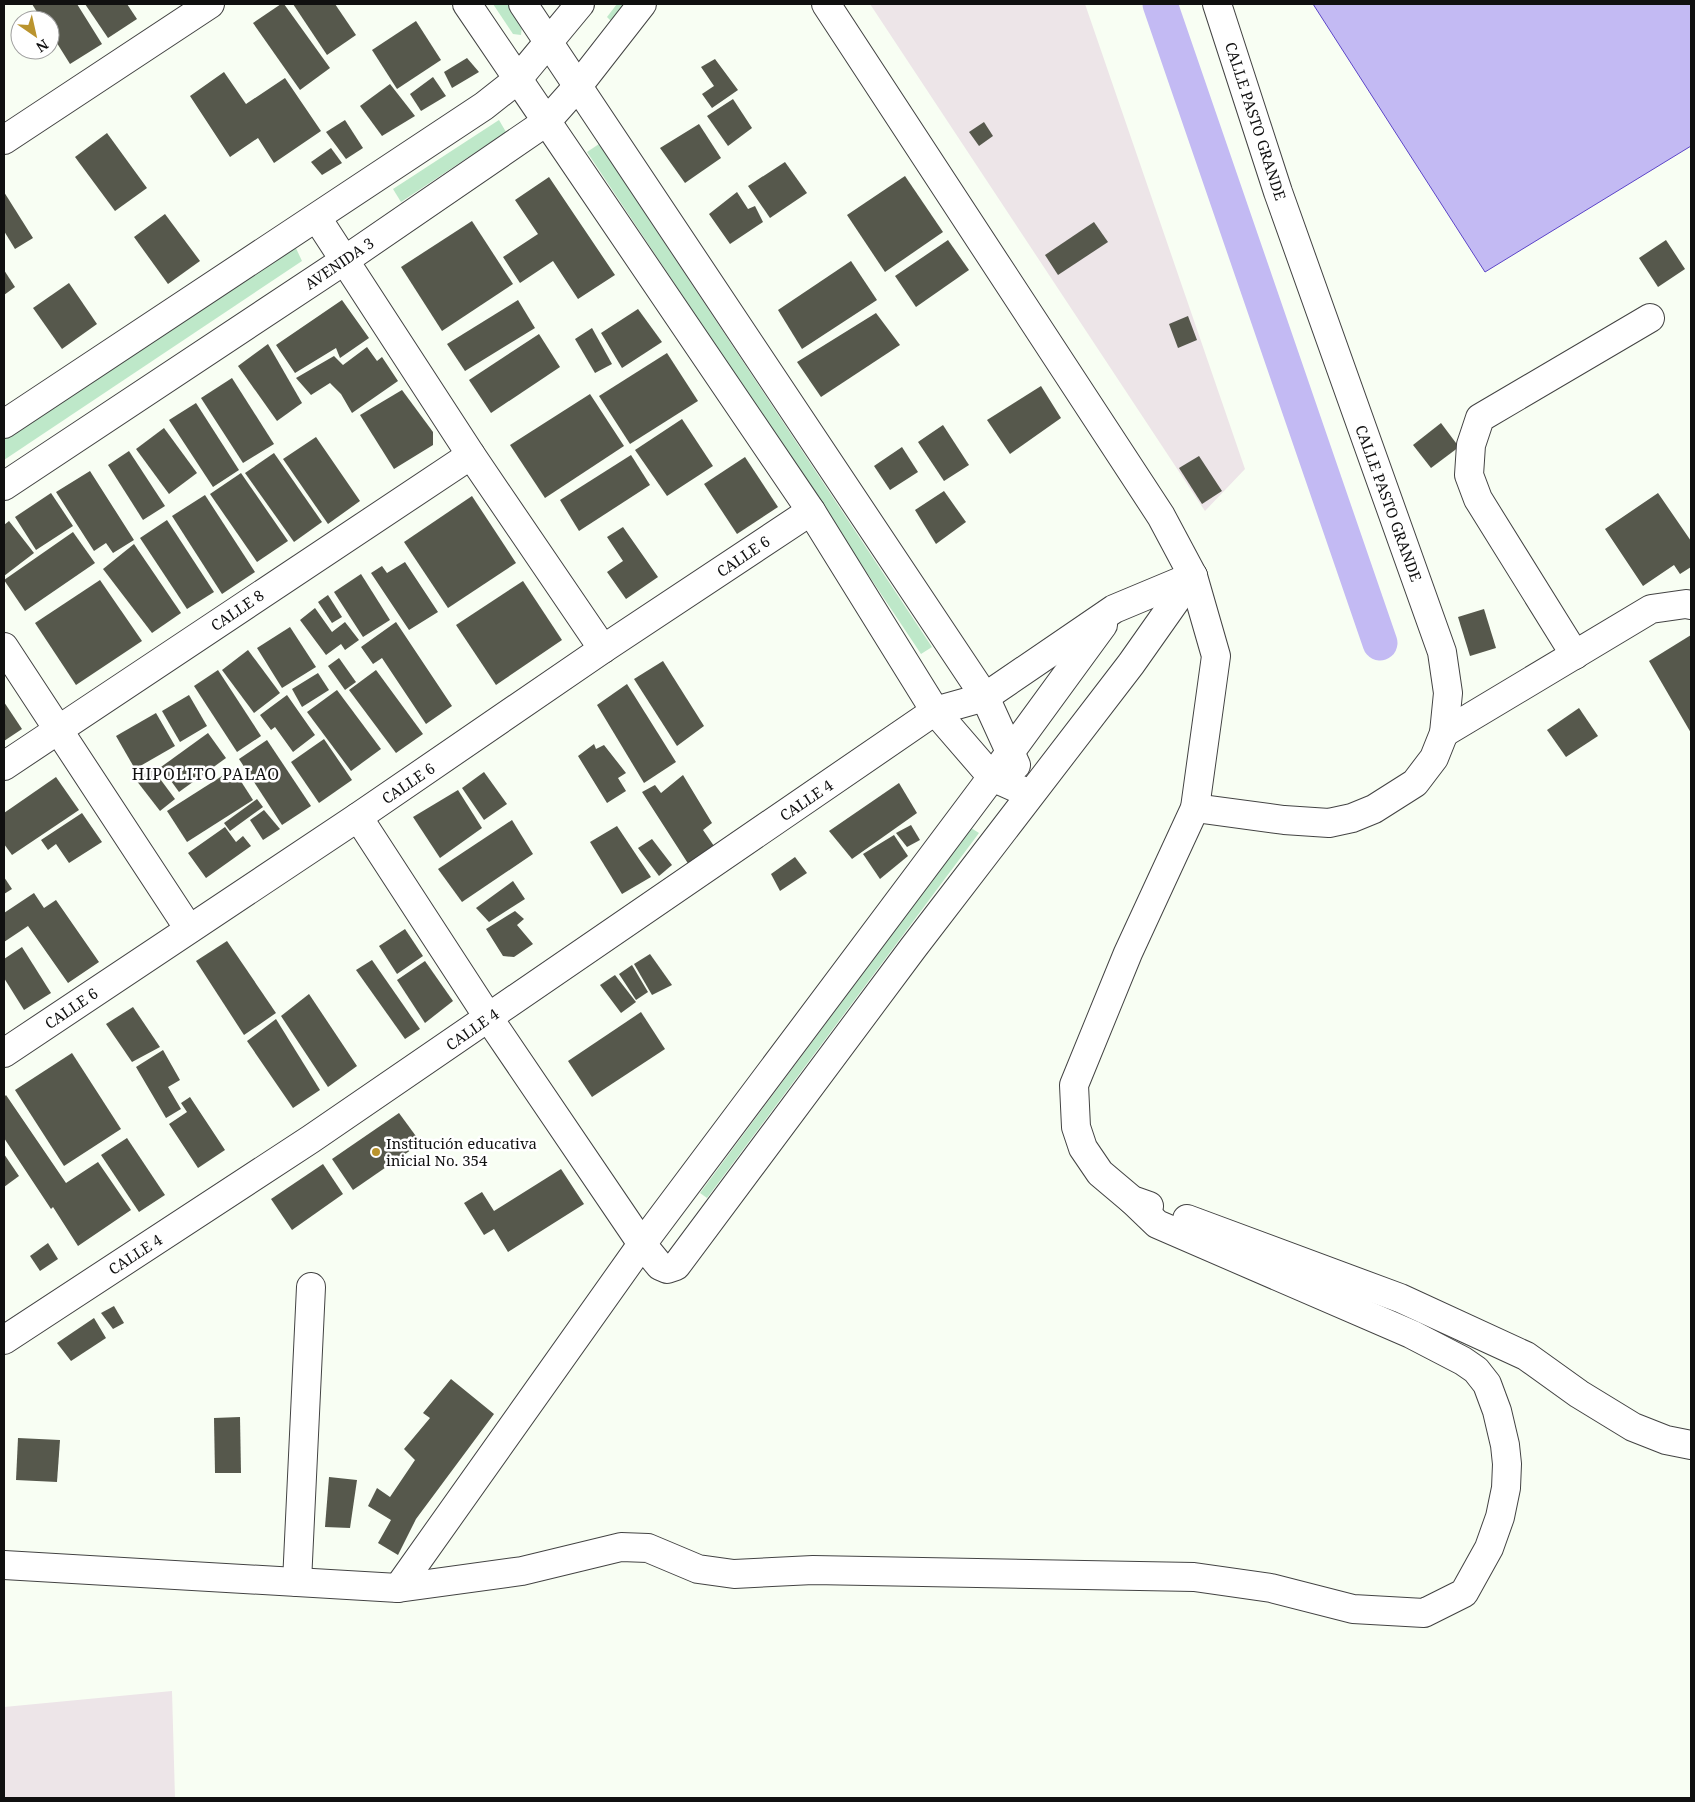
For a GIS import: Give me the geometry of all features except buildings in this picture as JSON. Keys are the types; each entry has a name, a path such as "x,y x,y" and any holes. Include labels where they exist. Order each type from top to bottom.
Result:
{"street":[{"path":"4,140 210,4"},
{"path":"467,4 811,511 935,711 992,777 1030,794"},
{"path":"523,4 985,697 1030,794"},
{"path":"4,424 484,106 517,80 580,4"},
{"name":"AVENIDA 3","path":"4,486 345,260 546,122 578,86 642,4"},
{"path":"4,1564 398,1588 522,1571 621,1547 648,1548 698,1569 734,1574 813,1570 1194,1577 1271,1588 1353,1610 1424,1613 1464,1594 1489,1548 1500,1517 1506,1488 1507,1464 1505,1445 1497,1411 1487,1384 1476,1370 1464,1361 1411,1334 1157,1224 1100,1173 1083,1148 1076,1127 1074,1084 1128,953 1195,808 1216,656 1193,576 1161,516 826,4"},
{"name":"CALLE PASTO GRANDE","path":"1195,808 1284,820 1329,823 1352,818 1374,809 1415,783 1434,758 1444,733 1448,693 1442,652 1278,192 1217,4"},
{"path":"317,218 471,455 603,649"},
{"path":"1575,655 1478,498 1469,475 1471,445 1480,418 1650,318"},
{"name":"CALLE 8","path":"4,766 471,455"},
{"name":"CALLE 6","path":"4,1053 811,511"},
{"path":"358,817 488,1017 642,1244 660,1266 667,1270 676,1266 913,948 1131,664 1193,576"},
{"name":"CALLE 4","path":"4,1340 311,1139 935,711 985,697 1114,609 1193,576"},
{"path":"1444,733 1651,609 1691,605"},
{"path":"398,1588 642,1244 992,777 1114,609"},
{"path":"4,647 189,929"},
{"path":"1132,1200 1400,1298 1526,1356 1579,1394 1633,1428 1666,1440 1691,1445"},
{"path":"298,1582 311,1287"}],"shaded area":[{"path":"870,4 1085,4 1245,469 1205,511"},
{"path":"1313,4 1691,4 1691,146 1485,272"},
{"path":"172,1691 175,1798 4,1798 4,1707"}],"green space":[{"path":"493,4 508,4 522,26 521,35 513,34"},
{"path":"617,4 632,4 616,26 607,17"},
{"path":"499,120 506,132 401,202 393,189"},
{"path":"599,144 932,647 921,654 587,152"},
{"path":"294,244 302,261 4,460 4,438"},
{"path":"971,828 979,833 707,1198 700,1193"}],"waterway":[{"path":"1160,4 1380,643"}],"place":[{"name":"Institución educativa inicial No. 354","path":"376,1152"}],"district":[{"name":"HIPOLITO PALAO","path":"206,774"}]}
